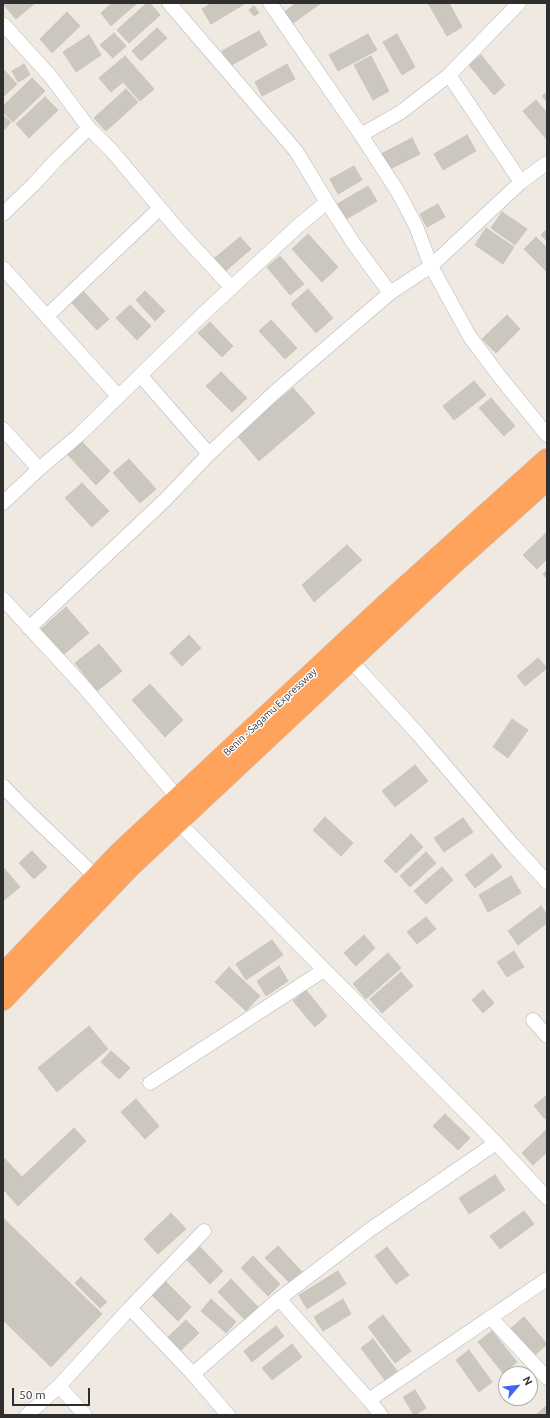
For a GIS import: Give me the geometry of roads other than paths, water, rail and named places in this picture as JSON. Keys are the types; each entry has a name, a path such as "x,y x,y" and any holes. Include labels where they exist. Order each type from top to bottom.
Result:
{"highway":[{"name":"Benin - Sagamu Expressway","path":"3,974 118,854 386,604 547,459"},
{"path":"3,1000 131,866 451,566 547,480"}],"street":[{"path":"169,3 296,151 354,244 390,293"},
{"path":"270,3 361,135 398,192 416,226 431,266 470,337 500,378 547,434"},
{"path":"361,135 401,112 449,76 519,3"},
{"path":"3,24 52,77 90,128 112,151 180,232 232,288"},
{"path":"449,76 521,182"},
{"path":"3,214 90,128"},
{"path":"29,628 166,500 209,454 275,392 390,293 431,266 521,182 547,163"},
{"path":"3,503 39,469 79,435 202,315 298,226 327,202"},
{"path":"47,316 160,208"},
{"path":"3,268 118,396"},
{"path":"141,376 209,454"},
{"path":"3,429 39,469"},
{"path":"3,599 84,687 178,798"},
{"path":"350,660 418,734 512,845 546,880"},
{"path":"3,786 96,877"},
{"path":"178,822 496,1143 547,1198"},
{"path":"150,1083 324,970"},
{"path":"533,1020 547,1036"},
{"path":"193,1374 279,1299 371,1229 496,1143"},
{"path":"27,1415 59,1386 130,1308 204,1231"},
{"path":"369,1400 547,1279"},
{"path":"279,1299 381,1415"},
{"path":"130,1308 193,1374 228,1415"},
{"path":"490,1318 547,1378"},
{"path":"59,1386 85,1415"}]}
